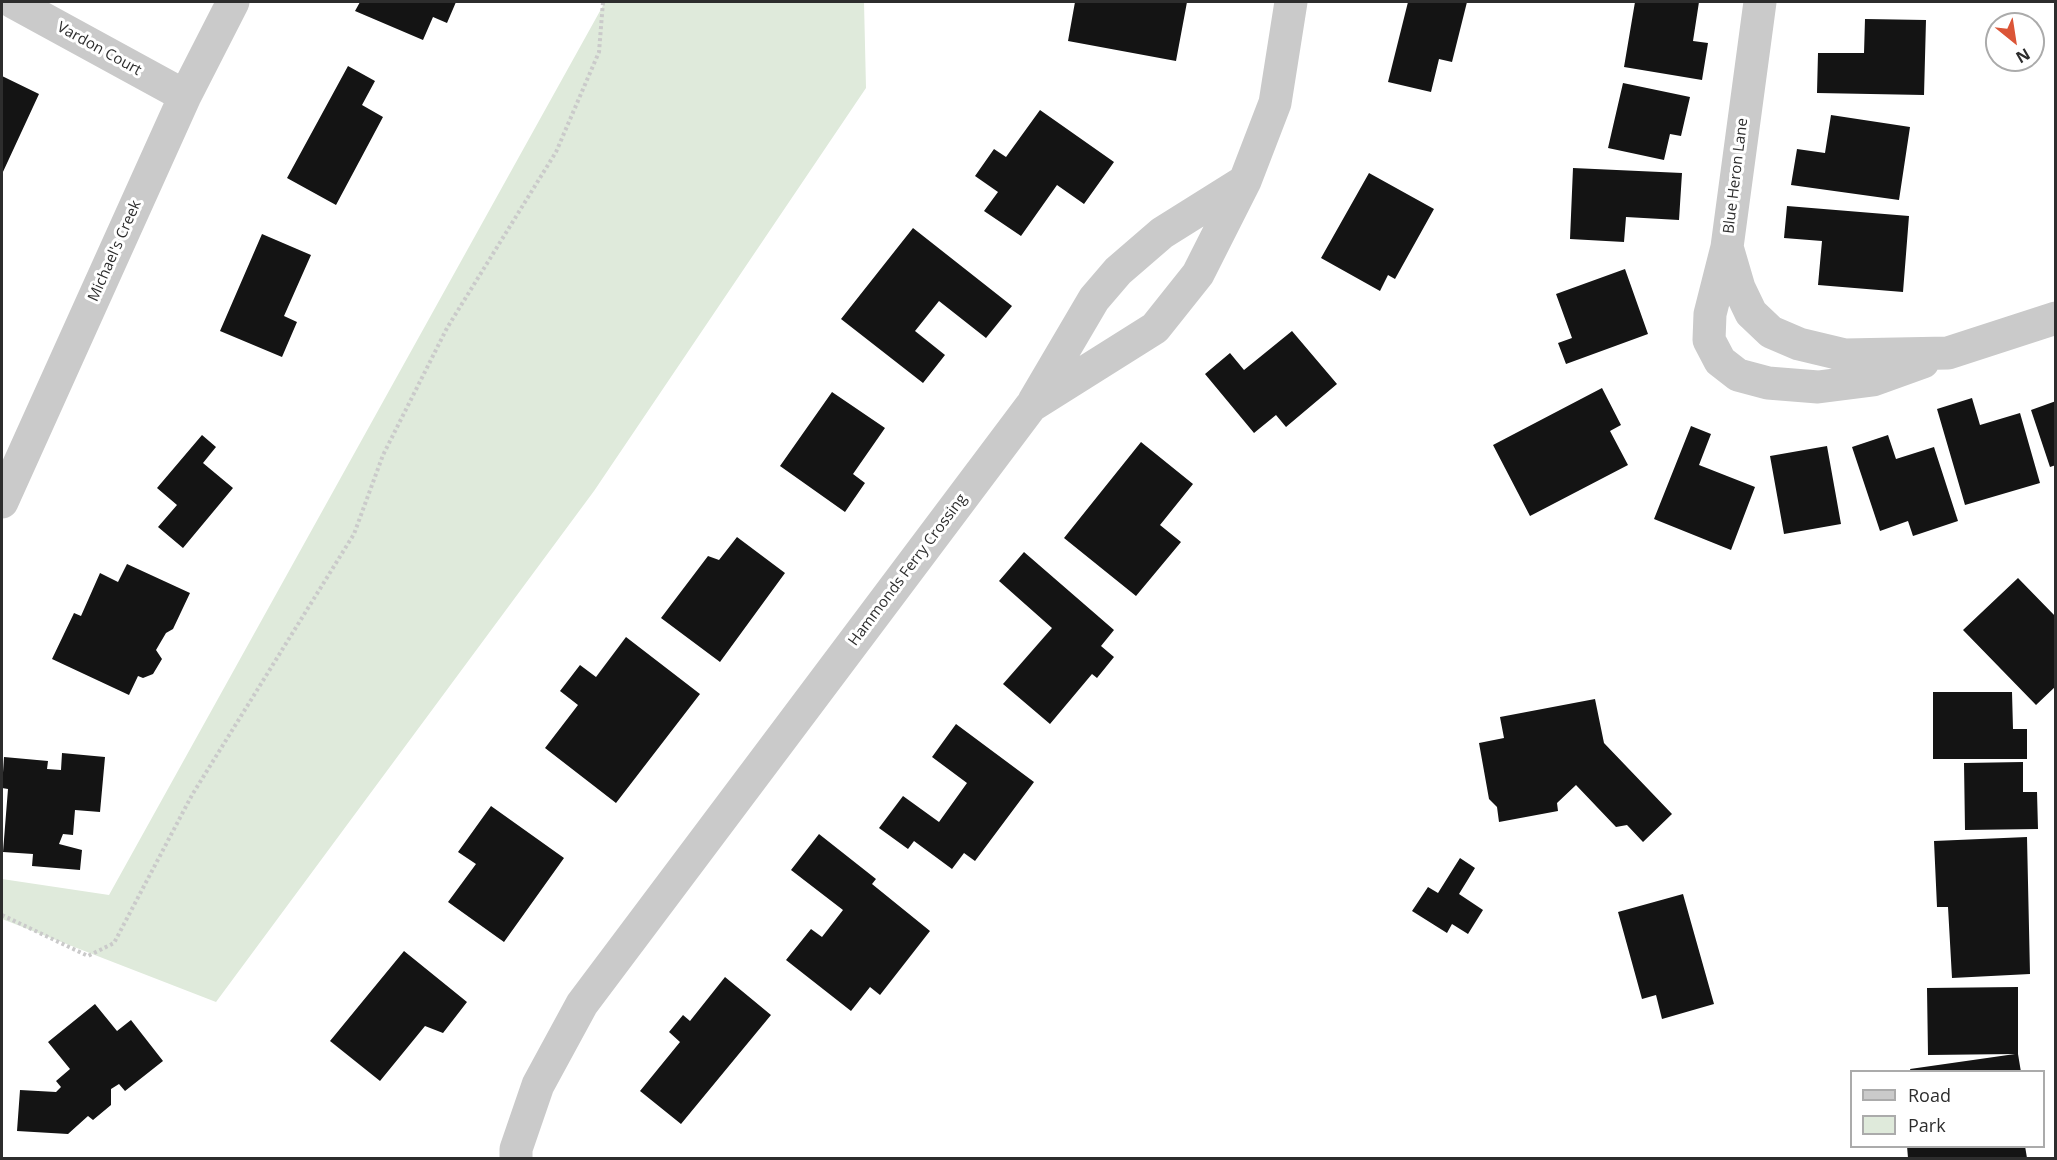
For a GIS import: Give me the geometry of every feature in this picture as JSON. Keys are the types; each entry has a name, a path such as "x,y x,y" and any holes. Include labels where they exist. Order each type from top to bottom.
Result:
{"street":[{"name":"Vardon Court","path":"13,2 185,96"},
{"name":"Michael's Creek","path":"2,502 185,96 233,2"},
{"name":"Hammonds Ferry Crossing","path":"516,1158 516,1149 538,1084 582,1004 1032,406 1155,328 1198,274 1245,181 1275,103 1291,2"},
{"name":"Blue Heron Lane","path":"1760,2 1727,247 1739,288 1751,313 1771,332 1799,344 1845,356 1948,353 2055,318"},
{"path":"1032,406 1094,299 1118,271 1162,233 1245,181"},
{"path":"1727,247 1710,314 1709,340 1720,361 1738,375 1768,383 1818,387 1873,380 1948,353"}],"path":[{"path":"2,915 88,956 114,943 192,795 354,534 383,454 447,328 556,152 599,52 603,2"}],"green space":[{"path":"605,2 864,2 866,88 594,491 216,1002 2,919 2,879 109,895"}],"building":[{"path":"360,2 456,2 447,23 433,17 423,40 355,11"},
{"path":"1075,2 1187,2 1176,61 1068,41"},
{"path":"1408,2 1467,2 1452,62 1439,59 1431,92 1388,82"},
{"path":"1635,2 1699,2 1693,41 1708,43 1702,80 1624,67"},
{"path":"1865,19 1926,20 1924,95 1817,93 1818,53 1864,53"},
{"path":"348,66 375,81 362,105 383,117 336,205 287,178"},
{"path":"2,76 39,94 2,174"},
{"path":"1623,83 1690,97 1681,136 1670,134 1664,160 1608,148"},
{"path":"1040,110 1114,162 1084,204 1057,185 1021,236 984,211 998,192 975,176 994,149 1006,157"},
{"path":"1831,115 1910,127 1899,200 1791,185 1797,149 1825,153"},
{"path":"1573,168 1682,173 1679,220 1626,217 1624,242 1570,239"},
{"path":"1369,173 1434,209 1395,279 1388,275 1380,291 1321,258"},
{"path":"1787,206 1909,216 1903,292 1818,285 1822,241 1784,238"},
{"path":"913,228 1012,306 986,338 939,301 915,331 945,355 923,383 841,319"},
{"path":"262,234 311,255 284,316 297,322 282,357 220,331"},
{"path":"1625,269 1648,334 1566,364 1558,343 1572,338 1556,294"},
{"path":"1292,331 1337,384 1286,427 1276,415 1254,433 1205,374 1230,353 1244,370"},
{"path":"1602,388 1621,425 1610,431 1628,465 1530,516 1493,445"},
{"path":"832,392 885,428 853,474 865,483 845,512 780,466"},
{"path":"1972,398 1980,425 2020,413 2040,483 1965,505 1937,409"},
{"path":"2056,401 2056,465 2050,467 2031,410"},
{"path":"1691,426 1711,434 1699,465 1755,487 1731,550 1654,519"},
{"path":"202,435 216,447 203,463 233,488 183,548 158,527 177,505 157,488"},
{"path":"1888,435 1896,459 1934,447 1958,521 1913,536 1908,521 1880,531 1852,447"},
{"path":"1141,442 1193,484 1160,525 1181,542 1136,596 1064,538"},
{"path":"1827,446 1841,524 1784,534 1770,456"},
{"path":"737,537 785,573 720,662 661,618 708,556 719,560"},
{"path":"1024,552 1114,630 1101,646 1114,657 1097,678 1092,674 1050,724 1003,684 1052,628 999,581"},
{"path":"127,564 190,593 173,629 166,633 156,650 162,659 153,674 143,678 138,676 129,695 52,659 74,613 81,616 100,573 118,582"},
{"path":"2018,578 2056,617 2056,686 2036,705 1963,630"},
{"path":"626,637 700,694 616,803 545,748 578,705 560,691 580,665 596,677"},
{"path":"1933,692 2012,692 2013,729 2027,729 2027,759 1933,759"},
{"path":"1595,699 1604,743 1672,814 1643,842 1627,825 1616,827 1576,785 1557,803 1558,811 1499,822 1497,807 1489,799 1479,743 1504,738 1500,717"},
{"path":"956,724 1034,782 975,861 964,853 952,869 914,841 908,849 879,828 903,796 939,822 967,783 932,757"},
{"path":"62,753 105,757 100,812 75,810 73,835 63,834 59,844 82,850 80,870 32,866 33,854 3,852 8,789 2,788 4,757 48,761 47,769 61,770"},
{"path":"2023,762 2023,792 2037,792 2038,829 1965,830 1964,763"},
{"path":"491,806 564,858 504,942 448,902 476,864 458,852"},
{"path":"819,834 876,879 872,884 930,931 880,995 870,987 851,1011 786,960 811,929 822,937 843,910 791,870"},
{"path":"2027,837 2030,974 1952,978 1948,907 1937,907 1934,841"},
{"path":"1460,858 1475,868 1459,894 1483,910 1468,934 1452,924 1447,933 1412,911 1428,887 1438,893"},
{"path":"1683,894 1714,1004 1662,1019 1656,995 1642,999 1618,912"},
{"path":"404,951 467,1002 443,1033 425,1026 380,1081 330,1041"},
{"path":"725,977 771,1015 681,1124 640,1091 680,1042 669,1032 683,1015 690,1021"},
{"path":"2018,987 2018,1054 2021,1070 1910,1070 2015,1054 1928,1055 1927,988"},
{"path":"95,1004 117,1031 131,1020 163,1061 125,1091 119,1084 111,1089 111,1105 93,1120 88,1116 68,1134 17,1131 20,1090 56,1092 61,1087 56,1081 70,1069 48,1042"},
{"path":"1907,1148 2025,1148 2027,1158 1908,1158"}]}
